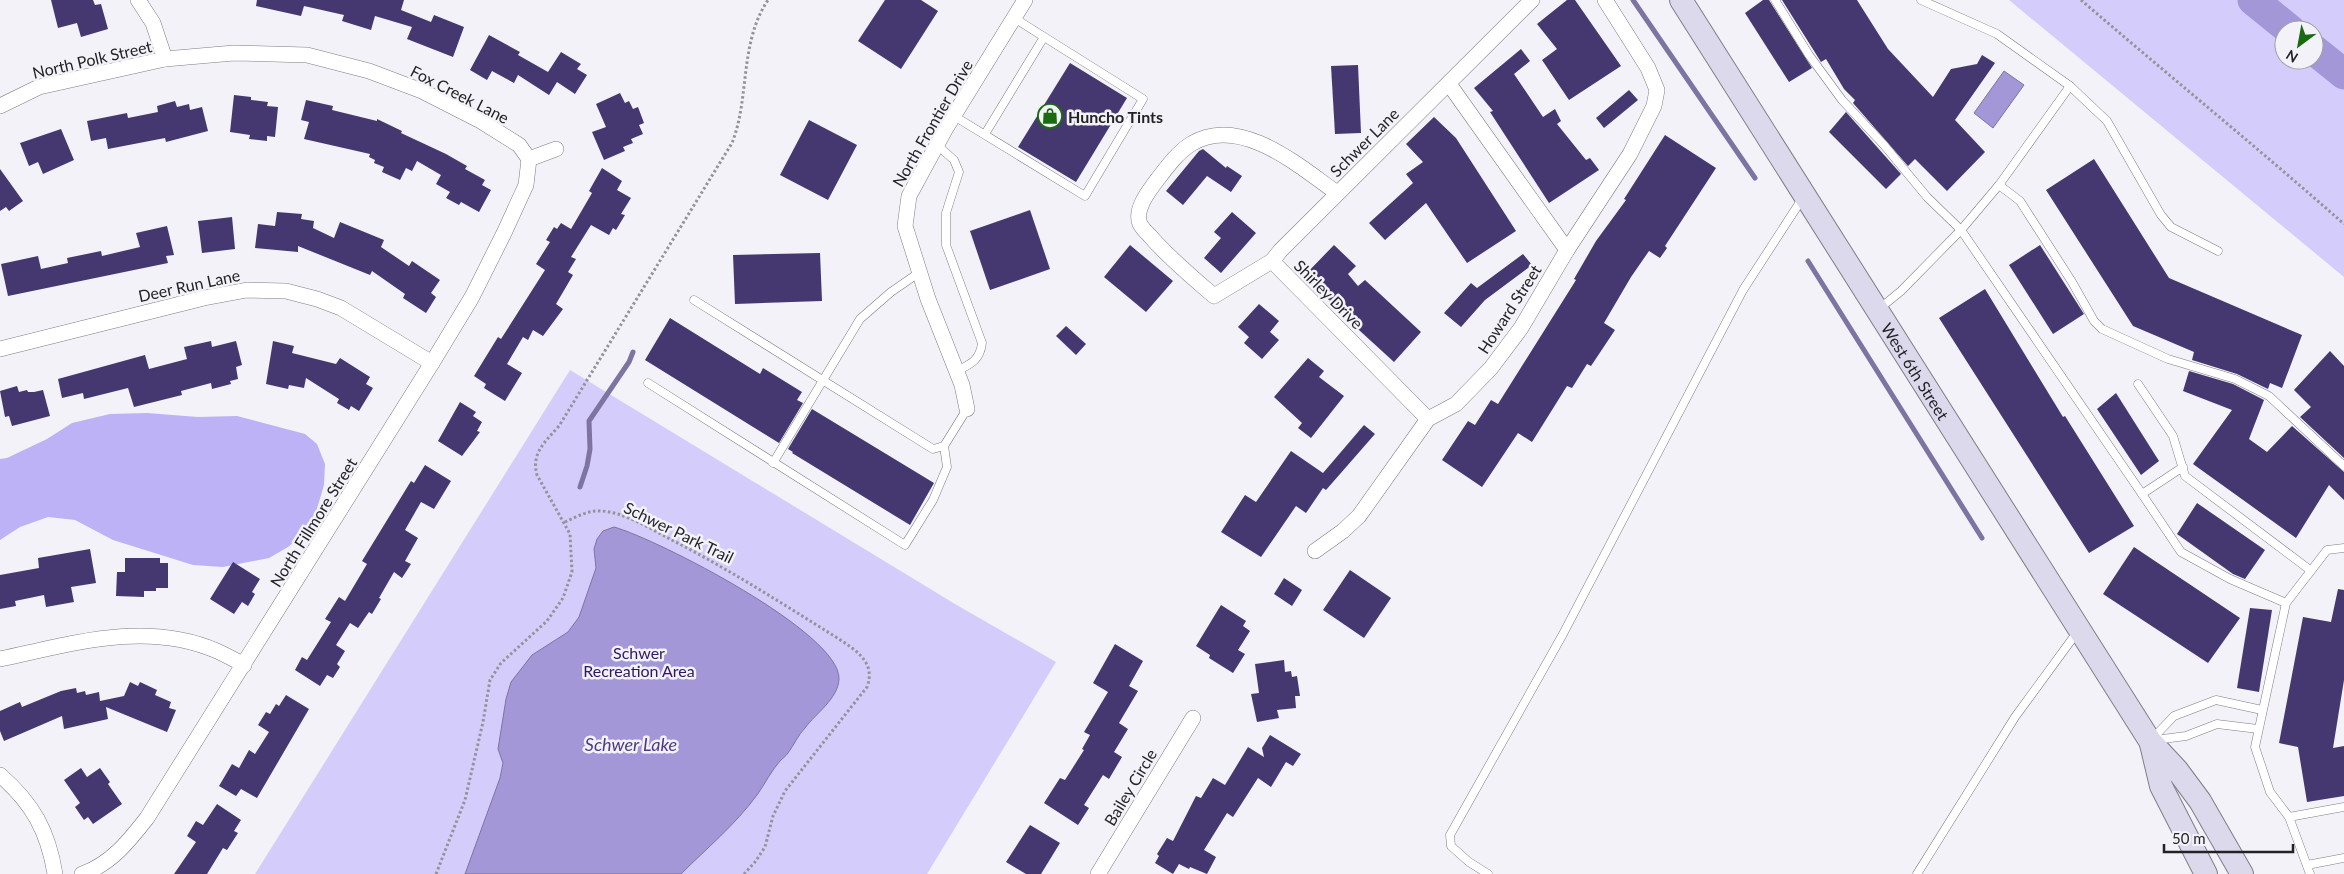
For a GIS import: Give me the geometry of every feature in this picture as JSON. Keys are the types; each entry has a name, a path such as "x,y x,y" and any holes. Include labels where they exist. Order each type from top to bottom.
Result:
{"main road":[{"name":"West 6th Street","path":"1681,0 2150,741 2177,770 2200,801 2242,874"},
{"name":"West 6th Street","path":"2150,741 2161,786 2206,874"}],"street":[{"path":"138,0 153,24 165,59"},
{"name":"North Frontier Drive","path":"967,409 957,371 905,226 909,196 954,116 1025,0"},
{"name":"Schwer Lane","path":"1272,261 1214,296 1163,251 1140,224 1139,209 1152,187 1171,162 1191,144 1212,135 1230,134 1260,143 1286,156 1338,193 1532,0"},
{"path":"1448,84 1567,250 1630,154 1654,106 1657,90 1648,68 1605,0"},
{"name":"Fox Creek Lane","path":"165,59 234,53 307,55 369,71 422,91 479,120 519,145 529,159"},
{"name":"North Polk Street","path":"0,106 39,87 165,59"},
{"path":"529,159 556,149"},
{"name":"North Fillmore Street","path":"82,874 91,871 123,849 148,818 244,665 472,297 526,185 529,159"},
{"name":"Shirley Drive","path":"1338,193 1280,250 1272,261 1428,419"},
{"name":"Howard Street","path":"1315,551 1343,531 1359,516 1428,419 1456,404 1491,368 1521,328 1567,250"},
{"name":"Deer Run Lane","path":"0,349 204,298 247,290 286,291 317,299 359,318 432,363"},
{"path":"0,659 115,636 137,635 157,636 198,644 218,651 244,665"},
{"name":"Bailey Circle","path":"1098,874 1193,718"},
{"path":"0,776 14,788 32,809 48,840 55,874"}],"lane":[{"path":"1775,0 1809,55 1842,100 1884,145 1927,197 1961,230 2181,552 2230,580 2286,603"},
{"path":"1921,0 1997,34 2070,86 2107,120 2161,215 2171,227 2218,251"},
{"path":"954,116 1086,196 1143,99 1014,18"},
{"path":"985,134 1044,37"},
{"path":"1877,311 1900,291 1961,230 1999,185 2070,86"},
{"path":"937,145 954,160 959,172 946,213 946,245 982,343 981,352 975,362 957,371"},
{"path":"1999,185 2020,201 2072,282 2094,321 2102,329 2168,359 2235,379 2269,396 2344,466"},
{"path":"1488,874 1469,862 1451,846 1450,835 1563,634 1743,290 1804,195"},
{"path":"773,462 860,319 890,292 920,272"},
{"path":"694,300 933,449 944,446"},
{"path":"648,383 905,545 933,500 947,467 944,446 967,409"},
{"path":"2138,384 2173,436 2185,476 2310,570"},
{"path":"2142,494 2183,467"},
{"path":"2310,874 2289,817 2270,792 2255,747 2286,603 2327,550 2344,548"},
{"path":"1917,874 2015,717 2079,630"},
{"path":"2150,741 2174,716 2216,700 2262,710"},
{"path":"2150,741 2186,736 2217,724 2258,728"},
{"path":"2289,817 2344,806"},
{"path":"2307,865 2344,858"}],"path":[{"path":"436,874 464,800 483,722 490,680 501,663 548,621 568,586 573,560 570,534 537,475 535,466 536,456 559,426 732,144 740,120 749,50 768,0"},
{"path":"2081,0 2229,127 2280,167 2344,224"},
{"name":"Schwer Park Trail","path":"564,522 584,513 600,511 614,514 652,529 714,561 858,651 865,659 870,679 866,687 785,791 772,816 765,847 744,874"}],"green space":[{"path":"2009,0 2344,0 2344,277"},
{"name":"Schwer Recreation Area","path":"570,370 955,604 1056,662 927,874 255,874"}],"shaded area":[{"path":"147,413 198,417 237,416 305,434 317,444 325,464 324,485 316,512 301,536 288,547 269,558 223,567 193,565 113,540 75,520 48,517 20,527 0,540 0,459 7,458 47,439 72,423 110,414"}],"water":[{"path":"2004,71 2024,85 1993,128 1974,113"},
{"name":"Schwer Lake","path":"614,527 668,549 705,568 780,614 811,638 832,660 839,679 835,693 803,731 748,806 681,874 465,874 500,778 503,763 498,749 506,699 511,682 532,655 568,632 579,617 596,568 594,549 597,539 603,531"}],"building":[{"path":"51,0 93,0 95,5 101,4 108,29 81,37 77,23 58,28"},
{"path":"257,0 404,0 401,10 431,22 434,15 464,27 453,57 407,39 412,27 375,16 371,30 342,21 344,15 304,6 301,16 256,6"},
{"path":"885,0 921,0 938,11 901,69 858,41"},
{"path":"1567,0 1575,0 1621,66 1569,100 1542,60 1557,49 1537,24"},
{"path":"1763,0 1769,0 1812,68 1789,82 1745,13"},
{"path":"1782,0 1857,0 1888,49 1933,97 1951,69 1977,64 1982,55 1995,63 1955,120 1985,152 1947,191 1915,159 1908,166 1853,103 1855,100 1844,89 1826,59 1821,62"},
{"path":"489,35 520,52 518,55 548,72 561,52 581,64 577,69 587,75 575,94 557,82 549,95 518,75 514,83 492,71 487,80 470,70"},
{"path":"1521,49 1530,61 1514,74 1543,117 1555,109 1561,121 1557,124 1586,160 1590,158 1599,170 1549,203 1490,112 1493,111 1474,88"},
{"path":"1070,63 1127,98 1076,182 1018,147"},
{"path":"1358,65 1361,133 1335,134 1331,66"},
{"path":"1629,90 1638,100 1604,128 1596,118"},
{"path":"620,93 625,103 629,101 633,109 638,107 644,123 639,125 643,134 631,139 633,143 623,147 625,151 604,160 592,132 606,127 596,104"},
{"path":"234,95 251,97 251,100 268,102 267,106 278,107 275,137 267,136 267,141 249,139 250,135 230,132"},
{"path":"306,100 333,106 332,110 377,121 377,119 467,166 465,169 485,180 482,185 491,190 479,212 461,202 459,205 446,198 450,192 436,184 441,175 417,161 412,171 406,168 400,180 382,172 384,167 374,163 375,160 369,157 370,154 304,139 309,122 301,120"},
{"path":"175,101 177,107 189,104 190,110 202,107 208,131 166,142 165,138 108,149 106,138 91,141 87,121 127,113 128,118 158,112 157,106"},
{"path":"1846,112 1901,174 1886,189 1829,132"},
{"path":"1434,117 1456,138 1516,231 1467,263 1426,203 1385,240 1369,223 1413,183 1406,174 1423,162 1406,144"},
{"path":"809,120 857,145 828,200 780,175"},
{"path":"61,129 74,160 43,174 38,162 29,166 20,143"},
{"path":"1665,135 1716,168 1665,246 1667,248 1660,258 1649,251 1631,277 1604,323 1615,330 1591,366 1587,364 1572,388 1567,386 1532,442 1518,433 1482,487 1442,460 1468,421 1475,425 1491,400 1498,404 1576,280 1574,279 1596,241 1626,200 1624,199"},
{"path":"1203,149 1226,168 1227,166 1242,176 1231,192 1207,176 1183,205 1166,191 1199,151"},
{"path":"2094,159 2169,278 2302,335 2282,388 2270,383 2268,389 2237,374 2192,360 2194,352 2133,326 2046,190"},
{"path":"602,168 622,181 617,190 631,198 621,214 625,215 616,230 613,228 609,235 591,225 571,257 576,259 568,272 573,275 556,304 563,309 543,336 533,330 528,340 523,337 507,364 522,373 505,401 484,388 486,384 474,376 498,337 501,339 545,270 536,264 550,242 546,240 554,227 557,229 561,223 571,229 592,193 589,191"},
{"path":"0,169 23,201 9,211 6,207 0,211"},
{"path":"1030,210 1050,269 990,290 970,231"},
{"path":"277,212 302,214 301,219 314,221 313,228 334,238 340,222 384,240 381,247 409,266 412,261 440,280 431,293 436,297 426,313 403,298 405,294 372,271 370,275 298,246 298,252 255,248 258,224 275,226"},
{"path":"1232,212 1256,233 1221,273 1204,258 1221,238 1214,232"},
{"path":"232,217 235,249 202,253 198,221"},
{"path":"167,226 174,255 166,256 168,263 8,296 1,264 38,256 41,269 68,263 67,258 101,251 102,256 140,247 136,233"},
{"path":"1130,245 1173,281 1146,312 1104,277"},
{"path":"1334,245 1356,266 1348,274 1358,286 1365,280 1421,332 1394,362 1348,320 1350,317 1302,278"},
{"path":"2040,245 2084,314 2053,334 2009,265"},
{"path":"820,253 822,301 735,304 733,255"},
{"path":"1523,254 1532,265 1485,300 1461,327 1444,313 1471,283 1477,288"},
{"path":"1985,289 2063,417 2065,416 2134,526 2089,553 1939,318"},
{"path":"1259,304 1279,321 1270,332 1279,340 1262,359 1244,343 1249,337 1238,327"},
{"path":"670,318 760,374 763,368 802,392 797,400 803,403 779,443 645,360"},
{"path":"1066,326 1086,344 1076,355 1056,336"},
{"path":"211,341 212,347 236,341 242,365 236,367 238,379 230,381 231,384 212,389 211,383 181,391 182,395 134,407 128,388 84,399 83,393 62,398 58,379 145,355 149,369 187,359 184,347"},
{"path":"273,341 294,346 292,353 336,364 340,358 370,377 366,384 373,388 359,411 351,406 349,410 337,403 339,399 306,378 304,388 289,385 288,389 266,384"},
{"path":"2330,351 2344,366 2344,458 2300,417 2311,407 2294,390"},
{"path":"1308,358 1324,371 1319,377 1344,396 1311,438 1298,428 1302,423 1274,397"},
{"path":"2189,371 2233,384 2264,400 2249,439 2267,452 2292,426 2344,472 2344,500 2329,485 2296,538 2193,464 2232,410 2183,391"},
{"path":"17,386 19,392 43,390 50,416 12,426 9,416 5,417 0,391"},
{"path":"2116,393 2159,461 2141,475 2097,409"},
{"path":"460,402 476,412 473,416 482,422 477,431 480,432 462,456 438,441"},
{"path":"812,409 934,483 910,525 788,449"},
{"path":"1364,425 1375,434 1326,490 1323,488 1306,513 1296,506 1261,557 1221,532 1245,495 1256,502 1291,451 1323,473"},
{"path":"425,465 451,481 434,509 421,502 405,530 418,538 405,561 411,564 402,578 394,572 372,614 369,612 358,628 350,623 336,645 345,651 337,664 340,667 333,678 327,675 320,686 295,670 302,657 307,660 331,622 325,619 339,597 345,601 367,564 362,561 411,481 414,483"},
{"path":"2197,503 2265,550 2245,579 2233,574 2177,534"},
{"path":"2134,547 2240,618 2208,663 2103,594"},
{"path":"90,549 96,583 71,587 74,602 46,607 44,595 15,601 16,606 0,609 0,575 39,568 38,558"},
{"path":"125,558 160,558 160,563 168,563 168,588 144,591 144,597 116,596 117,572 125,572"},
{"path":"233,562 260,579 252,592 255,594 248,606 242,602 234,614 210,599"},
{"path":"1350,570 1391,598 1364,638 1323,610"},
{"path":"1284,578 1302,590 1292,606 1274,594"},
{"path":"2338,589 2344,590 2344,680 2333,748 2344,746 2344,796 2307,802 2298,747 2279,743 2303,617 2331,622"},
{"path":"1221,605 1246,621 1243,626 1250,631 1238,650 1245,654 1233,673 1209,658 1210,655 1196,646"},
{"path":"2250,608 2272,610 2259,692 2237,688"},
{"path":"1115,644 1143,661 1129,686 1138,691 1119,723 1128,729 1114,752 1122,757 1109,779 1103,775 1084,805 1089,808 1078,825 1044,803 1060,778 1065,780 1084,750 1082,749 1090,735 1084,732 1108,692 1093,683"},
{"path":"1284,660 1285,672 1291,671 1292,677 1297,676 1300,696 1295,696 1296,708 1277,710 1279,718 1257,722 1251,694 1259,693 1255,664"},
{"path":"130,682 138,686 140,682 157,690 155,695 171,702 169,708 176,710 167,732 106,707 108,719 64,729 62,716 4,741 0,731 0,711 20,702 22,707 61,691 76,688 77,693 85,691 86,695 99,692 100,701 124,696"},
{"path":"286,695 309,709 257,798 241,789 236,796 219,786 232,764 239,768 249,750 255,754 269,732 258,725 266,712 270,714 276,704 279,706"},
{"path":"1270,735 1301,754 1293,766 1286,762 1271,787 1258,778 1233,817 1227,813 1204,850 1216,857 1207,874 1179,864 1173,874 1155,863 1159,856 1157,854 1167,838 1173,841 1196,796 1201,798 1213,778 1225,785 1248,747 1264,757 1262,748"},
{"path":"81,768 87,777 100,768 110,782 108,784 122,804 93,824 88,817 84,820 75,807 80,803 64,780"},
{"path":"217,804 241,820 234,831 238,833 227,850 223,848 207,874 174,874 196,842 187,836 196,821 203,825"},
{"path":"1030,825 1060,843 1041,874 1026,874 1006,862"}],"waterway":[{"path":"1633,0 1755,178"},
{"path":"2253,0 2278,20"},
{"path":"2324,58 2344,74"},
{"path":"1808,261 1982,538"},
{"path":"580,487 590,449 589,421 629,362 633,352"}],"place":[{"name":"Huncho Tints","path":"1050,116"}]}
